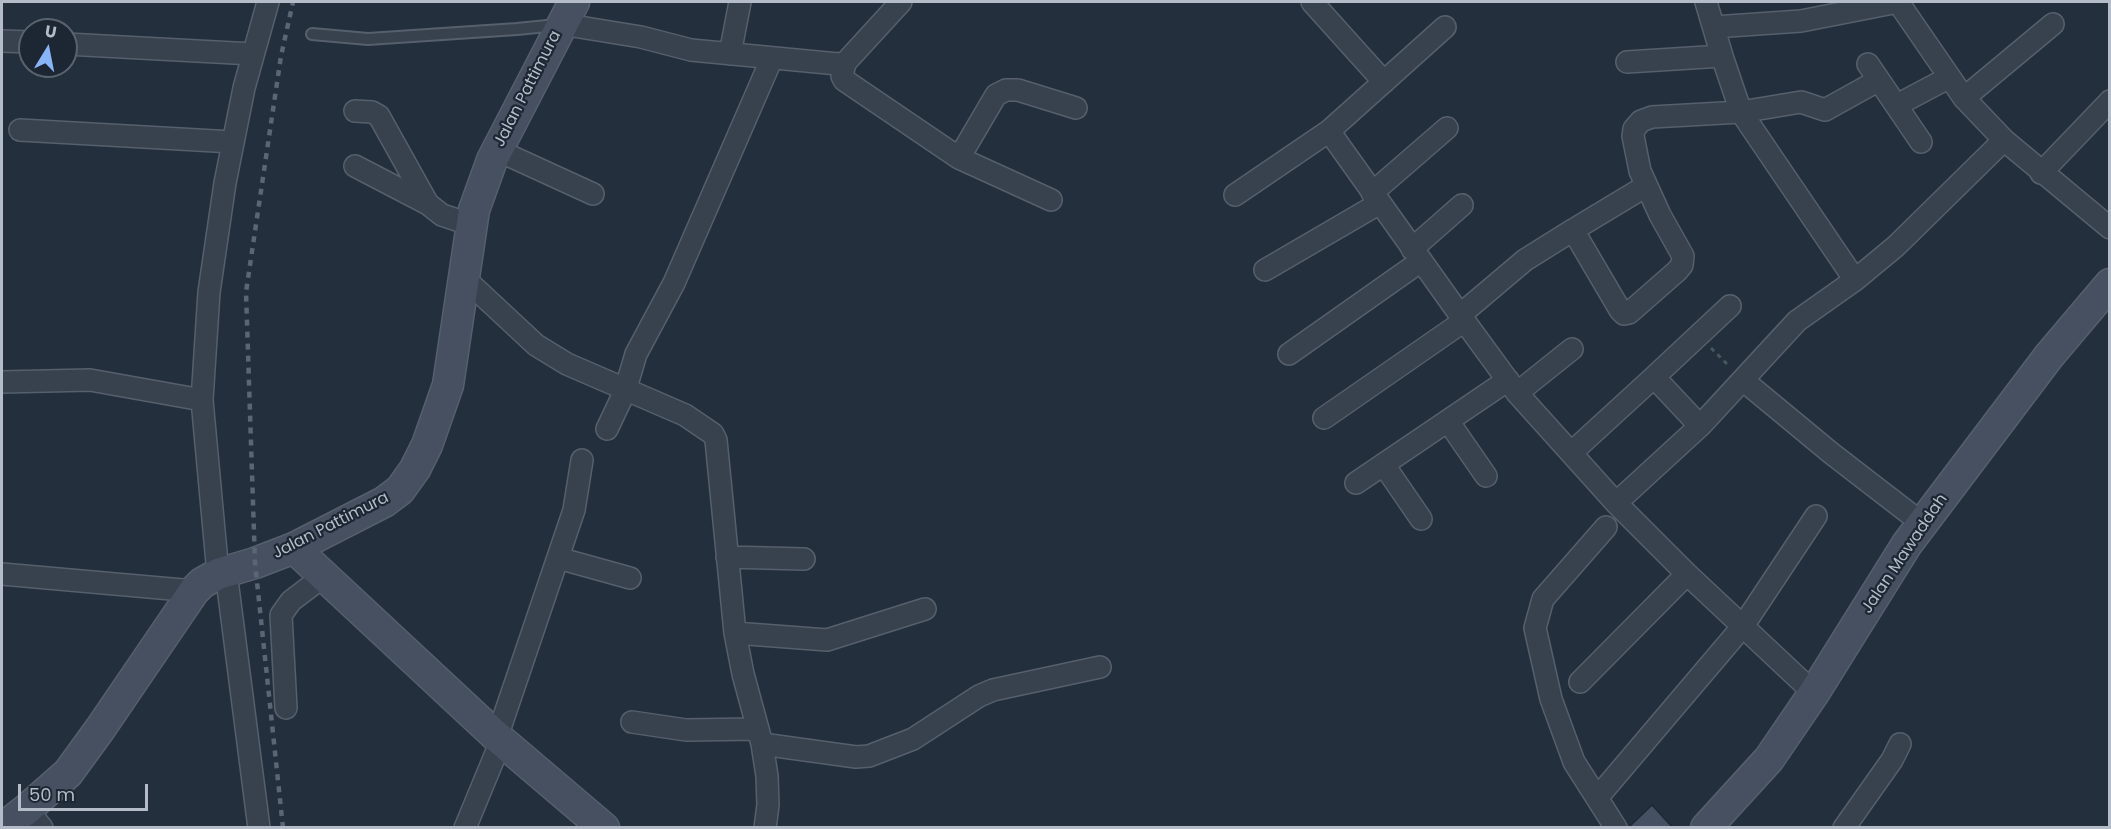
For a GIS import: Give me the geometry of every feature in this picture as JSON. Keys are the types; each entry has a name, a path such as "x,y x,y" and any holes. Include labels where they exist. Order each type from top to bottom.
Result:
{"street":[{"path":"259,828 213,579 202,400 214,248 233,142 253,54 268,2"},
{"path":"730,54 740,2"},
{"path":"901,2 845,63 842,76 844,80 958,158 1051,200"},
{"path":"1312,2 1384,82"},
{"path":"1706,2 1741,112 1855,280"},
{"path":"1714,27 1801,21 1898,2 1948,78 1964,98 2004,140 2109,228"},
{"path":"567,13 641,37 691,50 845,63"},
{"name":"Jalan Pattimura","path":"213,579 294,548 384,502 400,490 415,469 427,445 448,386 474,210 497,150 567,13"},
{"path":"1964,98 2053,24"},
{"path":"1235,195 1329,131 1445,27"},
{"path":"2,41 18,42"},
{"path":"78,45 253,54"},
{"path":"1627,62 1722,56"},
{"path":"607,429 625,391 636,354 674,283 772,58"},
{"path":"1573,230 1620,310 1624,314 1629,313 1677,271 1682,265 1683,256 1640,171 1633,136 1634,129 1641,121 1652,117 1741,112 1801,102 1825,110 1873,72 1921,142"},
{"path":"1897,105 1948,78"},
{"path":"958,158 996,95 1006,90 1018,90 1076,108"},
{"path":"2041,173 2109,100"},
{"path":"355,111 372,112 379,116 428,204"},
{"path":"1265,270 1376,198 1446,128"},
{"path":"20,130 233,142"},
{"path":"1329,131 1462,318 1513,386 1570,453 1616,503 1688,574 1814,693"},
{"path":"1616,503 1701,426 1797,321 1855,280 1896,246 2004,140"},
{"path":"497,150 592,194"},
{"path":"355,166 428,204 442,215 472,225"},
{"path":"1324,418 1462,318 1525,260 1646,186"},
{"path":"1289,354 1417,255 1462,205"},
{"path":"463,277 536,345 567,364 685,415 713,434 716,440 735,633 767,776 768,805 765,828"},
{"name":"Jalan Mawaddah","path":"1706,828 1769,759 1814,693 1907,544 2049,356 2109,284"},
{"path":"1570,453 1730,306"},
{"path":"1356,483 1448,421 1513,386 1572,349"},
{"path":"1654,377 1701,426"},
{"path":"2,382 90,380 202,400"},
{"path":"1743,381 1923,524"},
{"path":"1448,421 1486,476"},
{"path":"465,828 499,739 574,510 582,460"},
{"path":"1384,465 1421,519"},
{"path":"1597,798 1743,626 1816,516"},
{"path":"1606,527 1543,599 1535,628 1551,699 1574,762 1616,828"},
{"path":"294,548 499,739 604,828"},
{"path":"728,557 804,559"},
{"path":"558,558 630,578"},
{"path":"2,574 213,579"},
{"path":"1580,682 1688,574"},
{"path":"286,708 281,615 291,601 324,576"},
{"path":"3,828 35,818 113,710 213,579"},
{"path":"735,633 827,640 925,609"},
{"path":"632,722 686,730 759,736 856,757 869,756 913,739 979,696 993,690 1100,667"},
{"path":"1844,828 1892,760 1900,744"}],"lane":[{"path":"312,34 368,39 518,29 567,13"}],"path":[{"path":"1698,336 1743,381"}],"building":[{"path":"1652,805 1673,828 1629,828 1629,827"}],"railway":[{"path":"283,828 255,563 246,292 281,56 293,2"}]}
